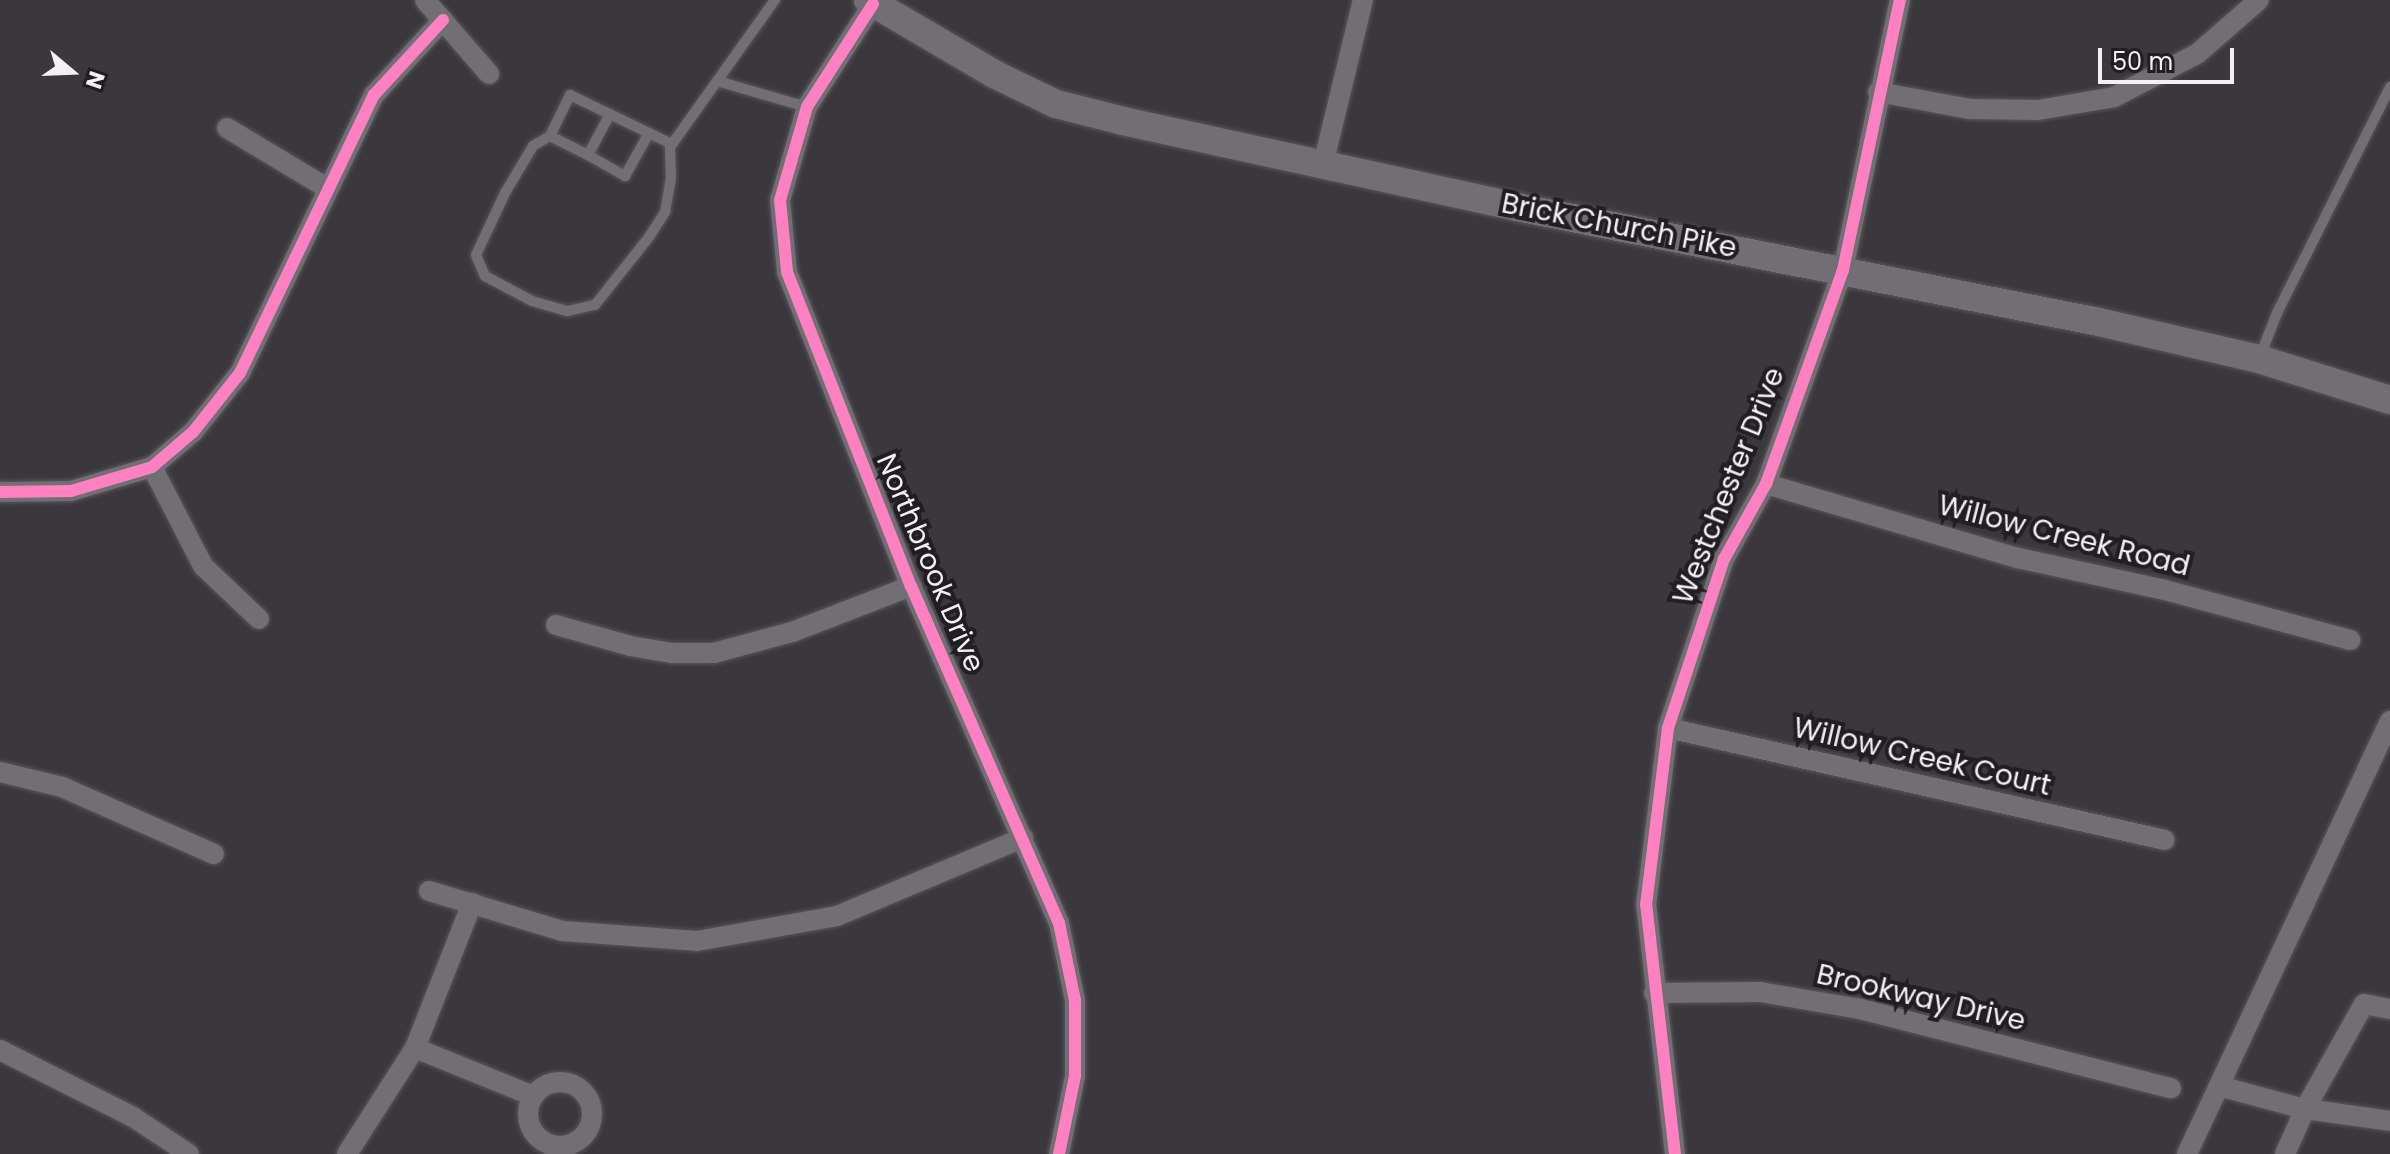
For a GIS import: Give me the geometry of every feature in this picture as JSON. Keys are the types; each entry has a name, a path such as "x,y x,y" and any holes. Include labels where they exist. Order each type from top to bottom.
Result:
{"main road":[{"name":"Brick Church Pike","path":"870,2 994,74 1056,104 1323,165 1843,270 2259,359 2390,400"}],"street":[{"path":"425,0 489,74"},
{"path":"1323,165 1363,0"},
{"name":"Westchester Drive","path":"1675,1154 1646,905 1668,728 1724,559 1766,484 1843,270 1878,92 1900,0"},
{"path":"1878,92 1970,109 2024,110 2114,97 2197,54 2259,0"},
{"name":"Northbrook Drive","path":"870,2 807,107 780,200 787,272 911,586 1059,923 1075,1000 1075,1076 1059,1154"},
{"path":"0,492 71,491 152,467 193,432 240,373 374,95 443,20"},
{"path":"227,128 327,188"},
{"path":"152,467 203,566 259,619"},
{"name":"Willow Creek Road","path":"1766,484 2018,558 2165,590 2350,640"},
{"path":"556,625 630,646 672,653 714,653 792,632 911,586"},
{"path":"2187,1154 2390,721"},
{"name":"Willow Creek Court","path":"1668,728 2165,840"},
{"path":"0,772 62,787 214,854"},
{"path":"429,891 562,931 697,941 837,916 1023,838"},
{"path":"347,1154 415,1048 472,903"},
{"name":"Brookway Drive","path":"1654,993 1760,992 1860,1009 2171,1088"},
{"path":"2285,1154 2305,1109 2364,1004 2390,1009"},
{"path":"415,1048 533,1096"},
{"path":"0,1050 133,1117 189,1154"},
{"path":"2219,1086 2305,1109 2390,1121"}],"lane":[{"path":"672,144 570,95 550,136 533,146 505,193 476,255 485,276 532,301 568,311 595,305 665,212 671,178 672,144 775,0"},
{"path":"717,81 807,107"},
{"path":"2259,359 2277,313 2390,87"},
{"path":"588,155 610,114"},
{"path":"550,136 625,176 649,133"}],"cycle path":[{"path":"1675,1154 1646,905 1668,728 1724,559 1766,484 1843,270 1900,0"},
{"path":"873,4 807,107 780,200 787,272 911,586 1059,923 1075,1000 1075,1076 1059,1154"},
{"path":"0,492 71,491 152,467 193,432 240,373 374,95 443,20"}]}
